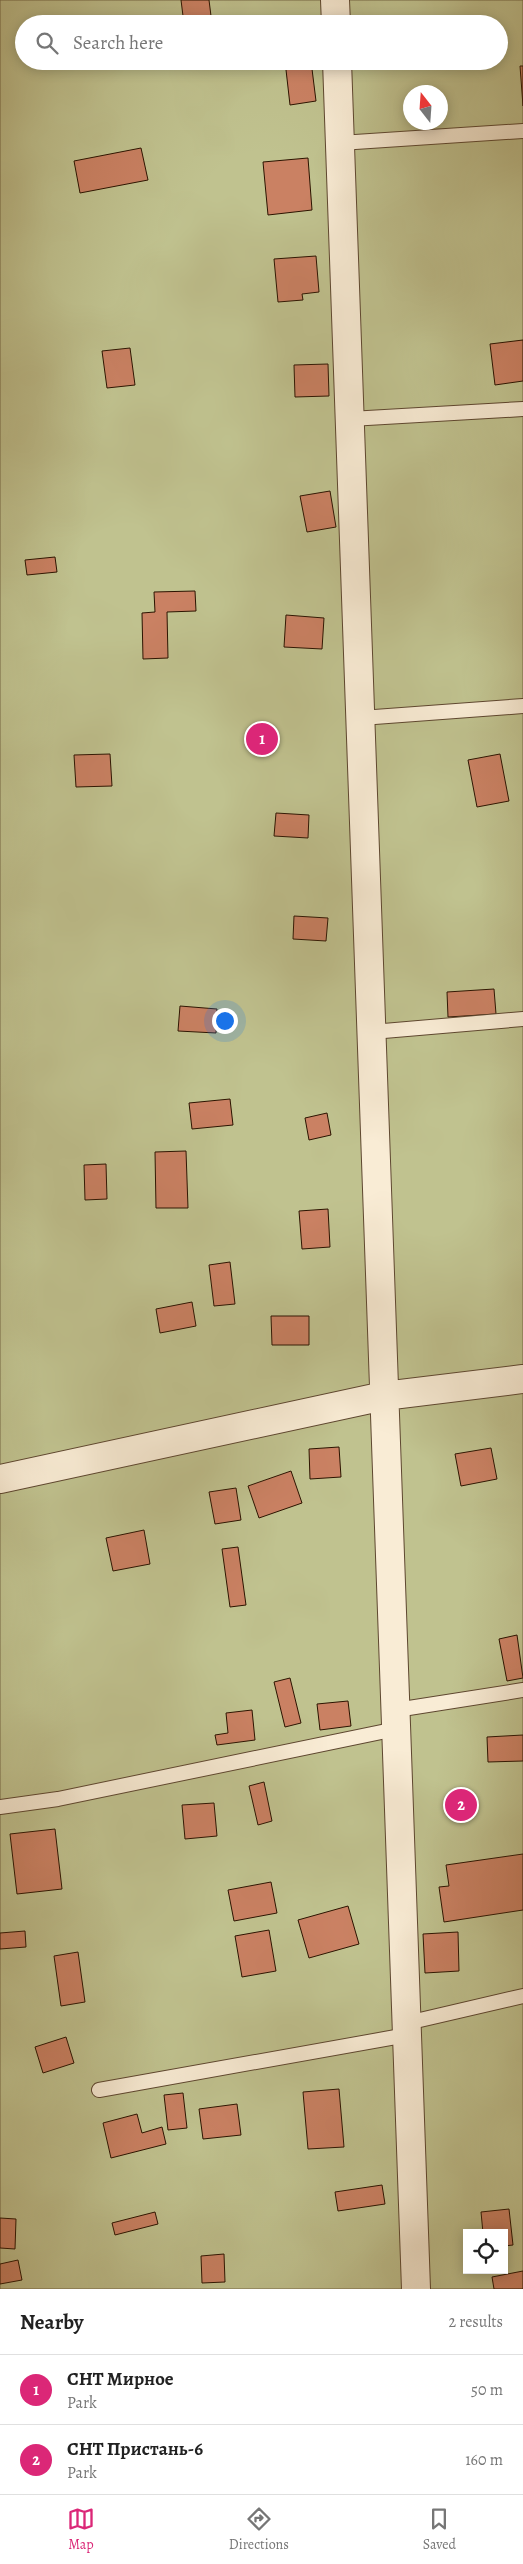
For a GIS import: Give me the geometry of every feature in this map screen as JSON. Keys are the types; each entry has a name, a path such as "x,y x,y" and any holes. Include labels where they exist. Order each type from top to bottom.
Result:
{"street":[{"path":"335,0 336,15"},
{"path":"337,70 416,2289"},
{"path":"0,1479 384,1396 523,1379"}],"lane":[{"path":"340,143 523,131"},
{"path":"350,419 523,409"},
{"path":"361,718 523,706"},
{"path":"372,1032 523,1019"},
{"path":"0,1807 58,1799 523,1690"},
{"path":"99,2090 407,2029 523,1996"}],"green space":[{"path":"0,0 523,0 523,2289 0,2289"}],"building":[{"path":"181,0 209,0 211,15 183,15"},
{"path":"520,66 523,66 523,106"},
{"path":"286,70 312,70 316,101 290,105"},
{"path":"141,148 148,180 80,193 74,161"},
{"path":"308,158 312,210 268,215 263,162"},
{"path":"316,256 319,292 302,294 303,300 278,302 274,259"},
{"path":"523,340 523,381 495,385 490,344"},
{"path":"130,348 135,385 107,388 102,351"},
{"path":"328,364 329,396 295,397 294,365"},
{"path":"330,491 336,527 307,532 300,496"},
{"path":"55,557 57,572 27,575 25,560"},
{"path":"195,591 196,611 167,612 168,658 143,659 142,613 155,612 154,592"},
{"path":"286,615 324,618 322,649 284,647"},
{"path":"110,754 112,786 76,787 74,755"},
{"path":"500,754 509,801 477,807 468,760"},
{"path":"276,813 309,815 308,838 274,836"},
{"path":"294,916 328,918 326,941 293,939"},
{"path":"494,989 496,1014 448,1017 447,992"},
{"path":"180,1006 217,1009 216,1033 178,1031"},
{"path":"230,1099 233,1125 192,1129 189,1103"},
{"path":"327,1113 331,1135 309,1140 305,1118"},
{"path":"186,1151 188,1208 156,1208 155,1152"},
{"path":"106,1164 107,1199 85,1200 84,1165"},
{"path":"328,1209 330,1247 302,1249 299,1211"},
{"path":"230,1262 235,1304 214,1306 209,1265"},
{"path":"192,1302 196,1326 160,1333 156,1309"},
{"path":"271,1316 309,1316 309,1345 272,1345"},
{"path":"339,1447 341,1477 310,1479 309,1449"},
{"path":"491,1448 497,1479 461,1486 455,1454"},
{"path":"291,1471 302,1503 259,1518 248,1486"},
{"path":"236,1488 241,1520 215,1524 209,1492"},
{"path":"144,1530 150,1564 113,1571 106,1538"},
{"path":"238,1547 246,1605 230,1607 222,1549"},
{"path":"517,1635 523,1678 507,1681 499,1639"},
{"path":"290,1678 301,1723 285,1727 274,1682"},
{"path":"348,1701 351,1726 320,1730 317,1704"},
{"path":"252,1710 255,1740 217,1745 215,1735 228,1733 226,1713"},
{"path":"523,1735 523,1761 488,1762 487,1737"},
{"path":"264,1782 272,1821 258,1825 249,1786"},
{"path":"214,1803 217,1836 185,1839 182,1805"},
{"path":"55,1829 62,1889 17,1894 10,1834"},
{"path":"523,1854 523,1910 444,1922 439,1887 449,1886 446,1865"},
{"path":"271,1882 277,1913 234,1921 228,1890"},
{"path":"348,1906 359,1944 309,1958 298,1920"},
{"path":"269,1930 276,1971 242,1977 235,1936"},
{"path":"25,1931 26,1947 0,1949 0,1933"},
{"path":"458,1932 459,1971 425,1973 423,1934"},
{"path":"78,1952 85,2002 61,2006 54,1956"},
{"path":"66,2037 74,2063 43,2073 35,2047"},
{"path":"339,2089 344,2147 308,2149 303,2092"},
{"path":"183,2093 187,2128 168,2130 164,2095"},
{"path":"237,2104 241,2135 203,2139 199,2109"},
{"path":"137,2114 142,2133 162,2127 166,2144 111,2158 103,2123"},
{"path":"382,2185 385,2204 338,2211 335,2192"},
{"path":"509,2209 513,2245 508,2246 508,2229 483,2229 481,2212"},
{"path":"155,2212 158,2224 115,2235 112,2223"},
{"path":"0,2218 16,2219 15,2249 0,2248"},
{"path":"224,2254 225,2282 202,2283 201,2256"},
{"path":"18,2260 22,2280 0,2284 0,2264"},
{"path":"523,2271 523,2289 494,2289 492,2277"}],"place":[{"name":"СНТ Мирное","path":"262,739"},
{"name":"СНТ Пристань-6","path":"461,1805"}]}
